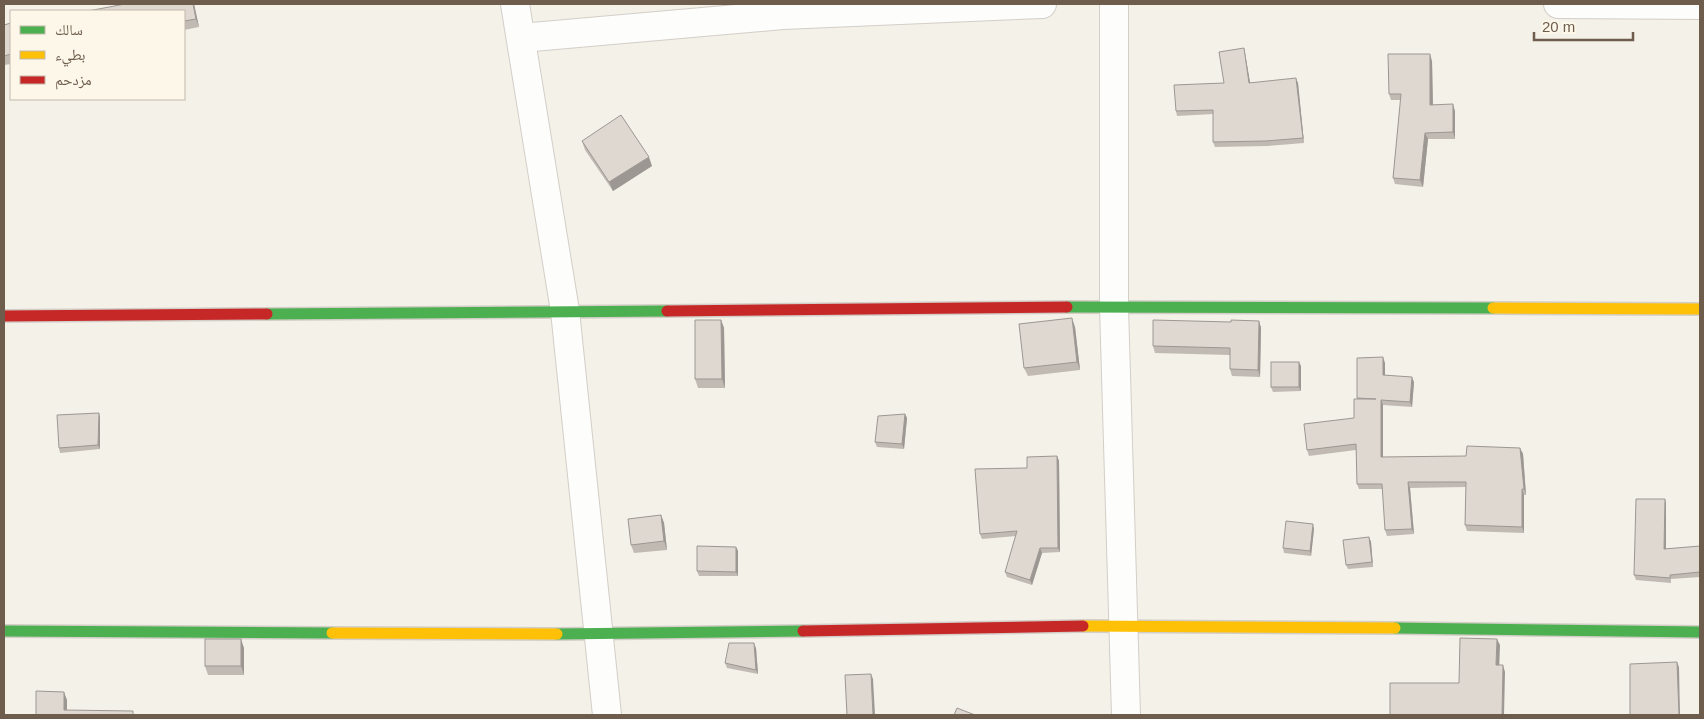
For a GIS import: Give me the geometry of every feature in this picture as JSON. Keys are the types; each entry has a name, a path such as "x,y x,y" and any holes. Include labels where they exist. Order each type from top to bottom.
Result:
{"street":[{"path":"515,4 565,311 607,715"},
{"path":"521,38 782,15 1042,4"},
{"path":"1114,4 1114,307 1126,715"},
{"path":"1558,4 1700,5"},
{"path":"4,316 1114,307 1700,309"},
{"path":"4,631 599,634 1124,625 1700,632"}],"building":[{"path":"125,4 193,4 196,19 185,21 185,10 93,10"},
{"path":"10,23 10,54 4,56 4,25"},
{"path":"1244,48 1249,83 1296,78 1303,138 1213,142 1213,110 1176,111 1174,85 1224,83 1219,52"},
{"path":"1388,54 1430,54 1430,105 1453,104 1453,132 1425,133 1420,180 1393,178 1401,94 1389,94"},
{"path":"621,115 649,157 609,182 582,141"},
{"path":"1072,318 1077,362 1024,368 1019,324"},
{"path":"695,320 721,320 722,379 695,379"},
{"path":"1153,320 1259,321 1258,370 1230,369 1230,348 1153,346"},
{"path":"1383,357 1383,375 1412,377 1410,402 1381,400 1381,457 1466,456 1467,446 1520,448 1524,489 1522,489 1522,527 1465,525 1466,482 1408,482 1412,529 1385,530 1382,484 1357,484 1356,444 1307,450 1304,424 1354,418 1354,399 1376,399 1357,398 1357,358"},
{"path":"1271,362 1299,362 1299,387 1271,387"},
{"path":"99,413 98,445 59,448 57,415"},
{"path":"905,414 902,444 875,442 878,416"},
{"path":"1057,456 1058,548 1040,548 1030,580 1005,572 1017,531 980,534 975,469 1027,468 1027,457"},
{"path":"1636,499 1665,499 1664,549 1700,546 1700,572 1670,575 1670,578 1634,575"},
{"path":"661,515 664,541 631,545 628,519"},
{"path":"1286,521 1313,524 1310,551 1283,548"},
{"path":"1369,537 1372,562 1346,565 1343,540"},
{"path":"697,546 736,547 736,572 697,571"},
{"path":"1460,638 1497,639 1496,665 1503,665 1502,715 1390,715 1390,683 1459,683"},
{"path":"205,639 241,639 241,666 205,666"},
{"path":"729,643 754,643 756,670 725,663"},
{"path":"1677,662 1679,715 1630,715 1630,664"},
{"path":"871,674 873,715 847,715 845,675"},
{"path":"36,691 64,692 64,710 133,711 133,715 36,715"},
{"path":"957,708 975,715 954,715"}],"traffic: fast":[{"path":"1067,307 1493,308"},
{"path":"267,314 667,311"},
{"path":"1395,628 1700,632"},
{"path":"4,631 332,633"},
{"path":"557,634 803,631"}],"traffic: slow":[{"path":"1493,308 1700,309"},
{"path":"1083,626 1395,628"},
{"path":"332,633 557,634"}],"traffic: jam":[{"path":"667,311 1067,307"},
{"path":"4,316 267,314"},
{"path":"803,631 1083,626"}]}
